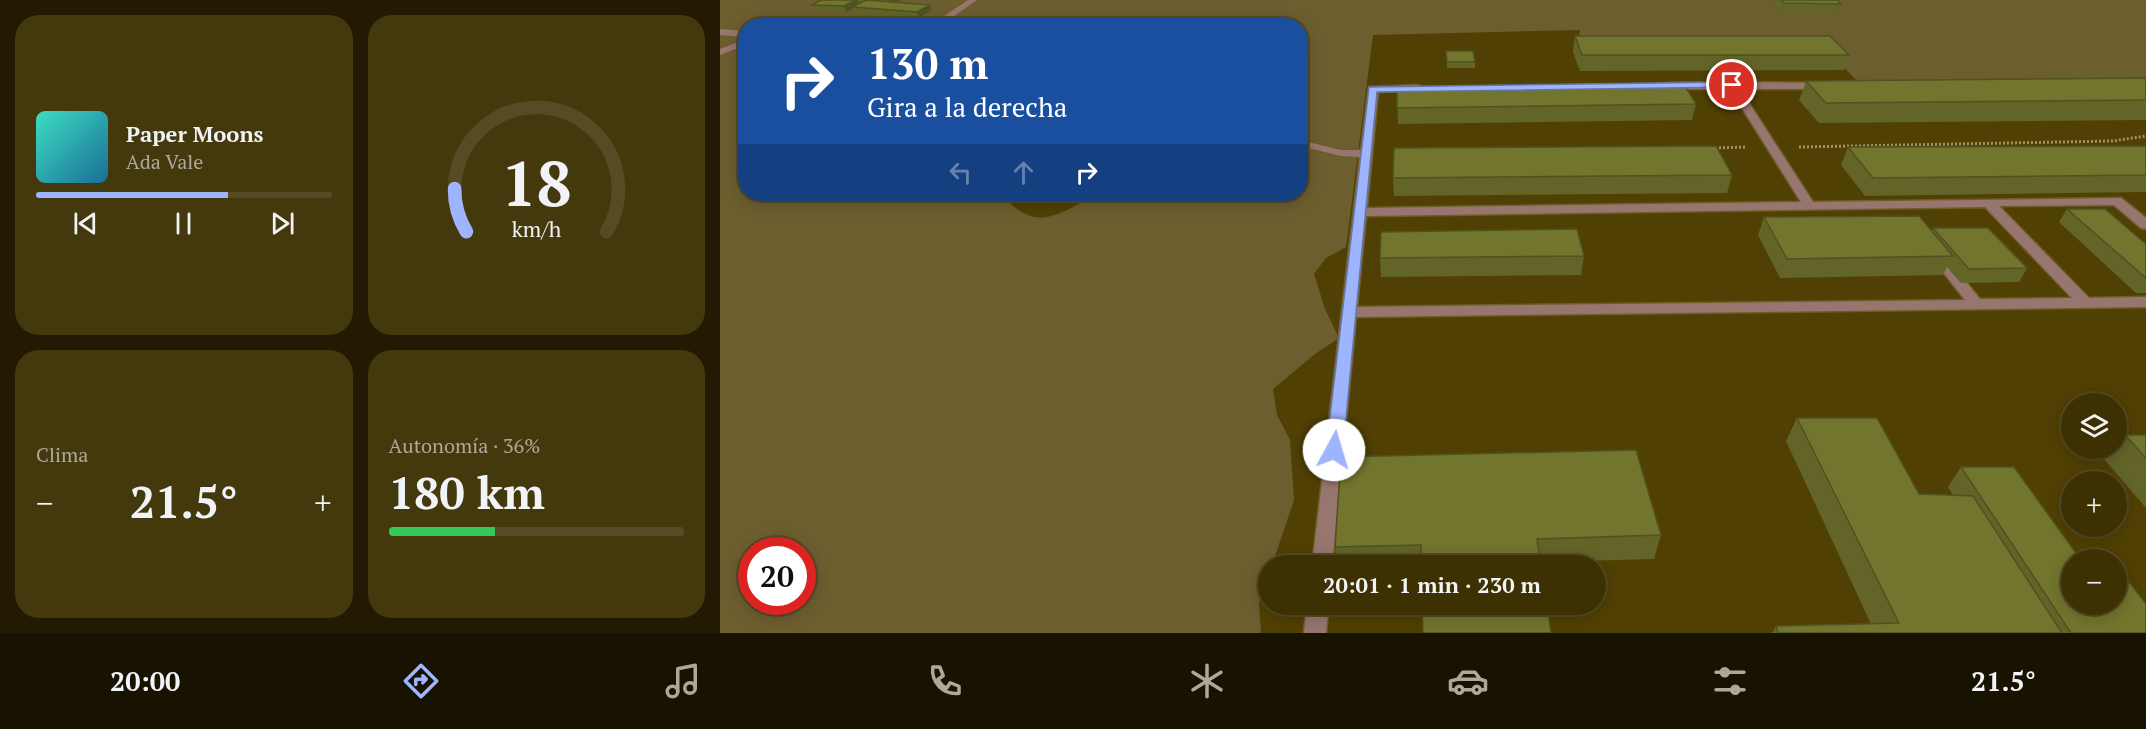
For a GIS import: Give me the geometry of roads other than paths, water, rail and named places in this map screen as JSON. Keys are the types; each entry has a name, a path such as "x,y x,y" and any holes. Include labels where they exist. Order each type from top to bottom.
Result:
{"lane":[{"path":"945,18 973,0"},
{"path":"720,32 738,33"},
{"path":"720,52 738,45"},
{"path":"1732,85 1809,205"},
{"path":"1660,86 1838,86"},
{"path":"1323,555 1373,89 1432,88"},
{"path":"1308,145 1341,153 1366,154"},
{"path":"1360,212 2117,201 2146,225"},
{"path":"1988,202 2085,303"},
{"path":"1895,204 1910,222"},
{"path":"1925,240 1976,304"},
{"path":"1349,312 2146,302"},
{"path":"1315,633 1317,615"}]}
